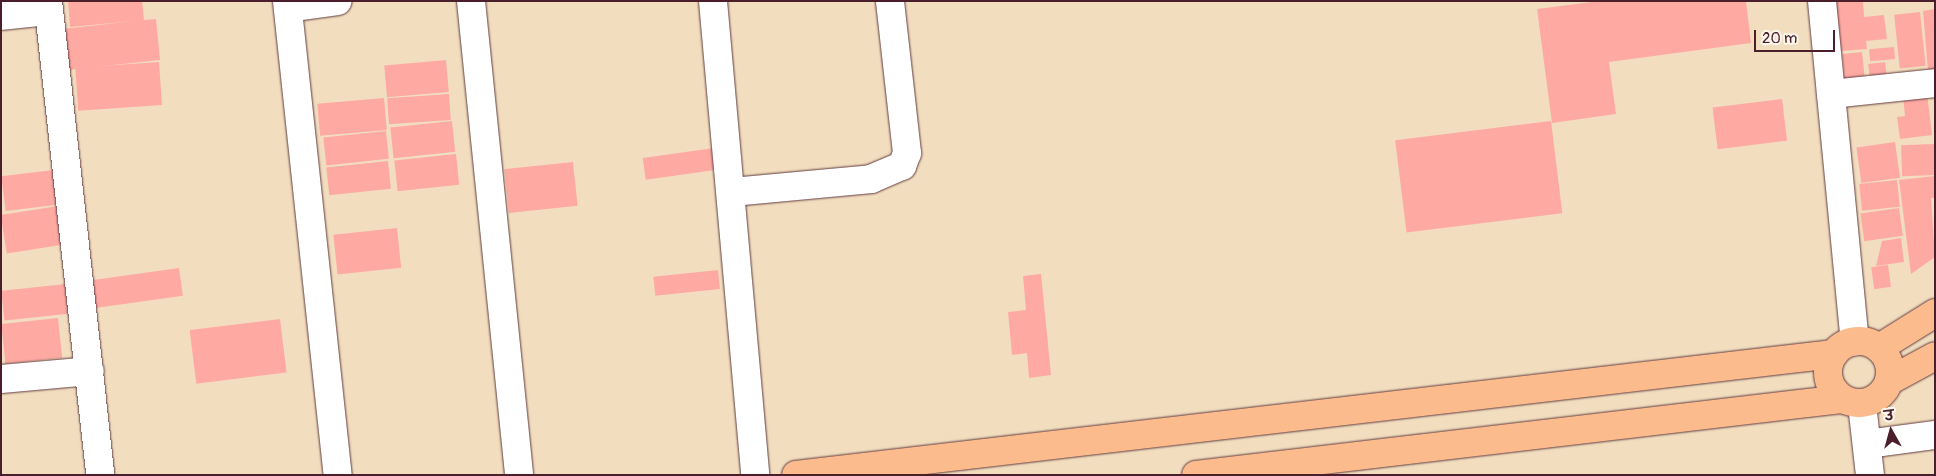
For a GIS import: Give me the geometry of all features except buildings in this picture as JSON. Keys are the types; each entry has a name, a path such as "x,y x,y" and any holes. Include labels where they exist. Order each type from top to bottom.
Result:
{"main road":[{"path":"796,475 1856,348 1935,313"},
{"path":"1196,475 1852,401 1882,394 1889,381 1890,367 1856,348"},
{"path":"1852,401 1828,378 1856,348"},
{"path":"1889,381 1935,356"}],"street":[{"path":"338,1 287,5 338,475"},
{"path":"470,1 519,475"},
{"path":"713,1 732,192 755,475"},
{"path":"732,192 871,179 902,166 907,153 890,1"},
{"path":"1822,1 1856,348"},
{"path":"1,16 49,6 100,475"},
{"path":"1831,94 1935,83"},
{"path":"1,379 90,371"},
{"path":"1852,401 1867,444 1870,475"},
{"path":"1867,444 1935,434"}]}
